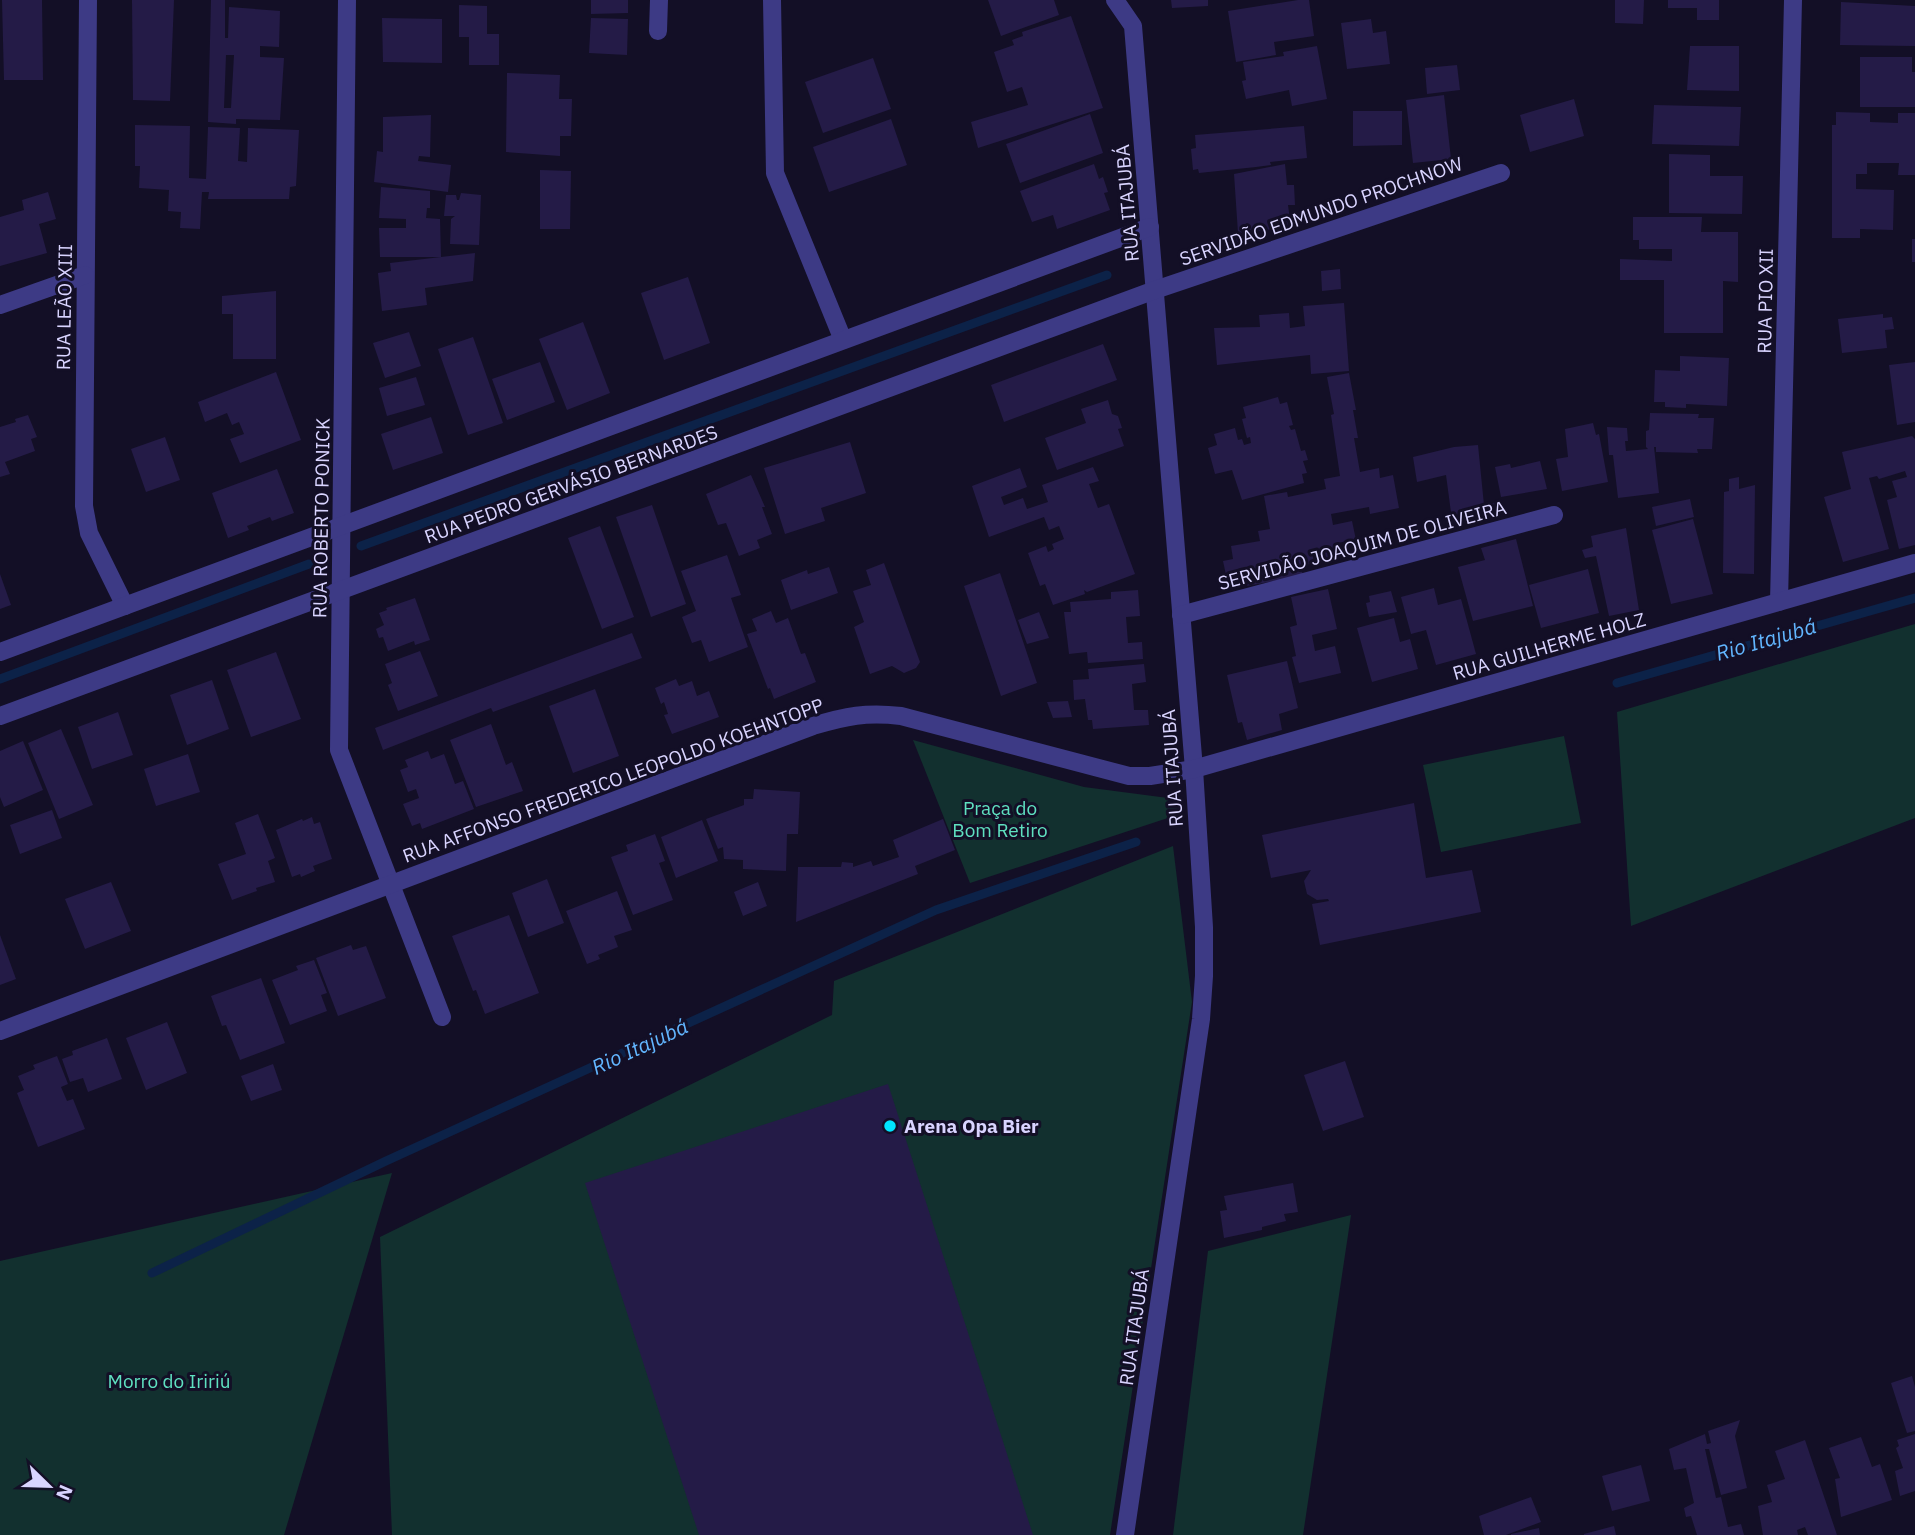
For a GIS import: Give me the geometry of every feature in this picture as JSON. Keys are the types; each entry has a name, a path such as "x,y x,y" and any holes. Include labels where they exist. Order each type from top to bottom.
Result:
{"street":[{"name":"RUA LEÃO XIII","path":"88,0 84,506 89,533 125,606"},
{"name":"RUA ROBERTO PONICK","path":"347,0 339,750 383,887 442,1017"},
{"path":"658,31 659,0"},
{"path":"772,0 775,173 843,340"},
{"name":"RUA ITAJUBÁ","path":"1115,0 1133,26 1194,769 1204,976 1201,1019 1125,1535"},
{"path":"1133,0 1133,26"},
{"name":"RUA PIO XII","path":"1779,602 1793,0"},
{"name":"SERVIDÃO EDMUNDO PROCHNOW","path":"1155,290 1501,173"},
{"name":"RUA PEDRO GERVÁSIO BERNARDES","path":"0,652 1150,227"},
{"path":"0,305 85,275"},
{"name":"RUA PEDRO GERVÁSIO BERNARDES","path":"0,716 1155,290"},
{"name":"SERVIDÃO JOAQUIM DE OLIVEIRA","path":"1181,615 1554,515"},
{"name":"RUA GUILHERME HOLZ","path":"1194,769 1915,563"},
{"name":"RUA AFFONSO FREDERICO LEOPOLDO KOEHNTOPP","path":"0,1031 813,726 844,717 874,713 901,716 1129,776 1150,776 1194,769"}],"green space":[{"path":"1915,624 1915,818 1631,926 1617,712"},
{"path":"1564,736 1581,823 1441,852 1423,765"},
{"name":"Praça do Bom Retiro","path":"913,740 1084,787 1168,798 1176,805 1180,814 970,883"},
{"name":"Arena Opa Bier","path":"1173,846 1192,1002 1110,1535 392,1535 380,1237 832,1015 834,981"},
{"name":"Morro do Iririú","path":"392,1173 284,1535 0,1535 0,1261"},
{"path":"1351,1215 1303,1535 1173,1535 1208,1251"}],"building":[{"path":"2,0 42,0 43,80 4,80"},
{"path":"132,0 174,0 170,101 133,100"},
{"path":"211,0 225,0 225,38 228,38 229,7 280,11 279,47 260,46 260,57 284,58 280,120 236,119 236,124 208,122","holes":["226,55 234,55 231,108 224,108"]},
{"path":"591,0 628,0 628,13 591,14"},
{"path":"988,0 1054,0 1059,15 1001,36"},
{"path":"1171,0 1208,0 1208,6 1172,8"},
{"path":"1309,0 1314,36 1274,42 1276,55 1236,62 1228,11"},
{"path":"1615,0 1644,0 1643,24 1615,23"},
{"path":"1668,0 1719,0 1719,20 1697,20 1697,8 1668,8"},
{"path":"1841,2 1915,6 1915,46 1840,45"},
{"path":"459,5 487,6 487,34 499,34 499,65 469,65 469,37 459,37"},
{"path":"1071,16 1103,108 978,148 971,122 1028,105 1022,87 1007,92 994,52 1014,45 1012,40 1023,36 1022,32"},
{"path":"382,18 442,19 442,63 383,62"},
{"path":"591,18 628,19 627,55 589,53"},
{"path":"1371,19 1373,33 1386,31 1390,64 1347,69 1341,23"},
{"path":"1317,46 1327,99 1292,106 1289,90 1246,99 1242,81 1246,80 1243,62 1284,56 1283,52"},
{"path":"1690,46 1739,46 1739,91 1687,90"},
{"path":"1860,57 1912,57 1915,107 1860,107"},
{"path":"873,58 891,109 823,133 805,82"},
{"path":"1457,65 1460,90 1427,94 1425,68"},
{"path":"507,73 560,75 559,99 572,99 571,136 560,136 560,156 506,152"},
{"path":"1444,95 1451,159 1413,163 1406,100"},
{"path":"1574,99 1584,136 1530,152 1520,115"},
{"path":"1654,105 1741,107 1739,146 1652,144"},
{"path":"1353,111 1402,111 1402,145 1353,146"},
{"path":"1836,112 1870,113 1870,122 1898,123 1898,113 1915,113 1915,175 1898,175 1899,163 1867,163 1867,174 1856,174 1856,189 1894,190 1893,230 1860,229 1860,238 1832,238 1832,125 1836,125"},
{"path":"1090,114 1103,153 1020,183 1006,144"},
{"path":"431,115 430,157 419,156 418,161 451,165 448,192 374,182 377,151 383,152 383,117"},
{"path":"891,119 907,165 829,192 813,147"},
{"path":"135,125 190,126 189,178 206,179 208,127 240,128 238,161 247,162 248,128 299,130 296,186 290,187 289,199 208,199 209,192 202,192 200,229 180,228 181,212 168,211 169,190 139,188 140,166 135,166"},
{"path":"1304,126 1307,158 1199,173 1198,169 1193,170 1191,149 1196,148 1195,135"},
{"path":"1669,154 1710,155 1710,176 1743,176 1742,214 1669,213"},
{"path":"1094,164 1099,179 1103,177 1108,192 1104,193 1110,210 1057,229 1053,215 1032,222 1020,191"},
{"path":"1285,164 1287,185 1294,185 1295,205 1288,205 1291,227 1238,233 1234,174"},
{"path":"540,170 571,171 570,229 540,229"},
{"path":"381,187 430,191 430,208 427,208 426,218 440,219 441,257 380,257 379,228 406,228 406,219 379,218"},
{"path":"48,192 56,219 39,224 47,253 0,266 0,217 24,210 22,200"},
{"path":"461,193 481,195 479,245 450,244 451,219 455,216 444,216 446,195 456,195 459,200"},
{"path":"1633,217 1702,217 1701,232 1738,232 1738,282 1723,281 1723,333 1664,333 1664,280 1620,280 1620,259 1672,261 1672,249 1639,249 1639,240 1633,240"},
{"path":"1229,233 1240,233 1239,242 1228,245"},
{"path":"1912,239 1915,239 1915,262 1912,262"},
{"path":"475,253 473,281 425,288 427,305 382,311 378,273 391,271 390,263"},
{"path":"1340,269 1341,289 1322,291 1321,271"},
{"path":"688,277 710,343 664,360 641,293"},
{"path":"276,291 276,359 233,359 233,314 222,314 222,296"},
{"path":"1344,303 1349,371 1311,374 1310,355 1217,365 1214,328 1260,327 1259,315 1289,313 1290,328 1305,326 1303,306"},
{"path":"1883,314 1883,318 1892,317 1894,329 1885,330 1887,348 1842,353 1838,319"},
{"path":"583,322 610,393 567,410 539,339"},
{"path":"409,332 421,366 385,378 373,343"},
{"path":"473,337 503,423 468,435 438,349"},
{"path":"1103,344 1117,380 1004,422 991,385"},
{"path":"1680,356 1729,358 1727,406 1686,404 1686,408 1665,407 1665,402 1654,402 1655,370 1680,371"},
{"path":"540,362 555,402 507,420 492,379"},
{"path":"1915,362 1915,422 1897,425 1889,365"},
{"path":"276,372 301,440 240,463 230,439 244,434 239,422 232,425 227,413 205,422 198,402"},
{"path":"1349,373 1356,410 1353,410 1358,438 1354,438 1360,472 1379,468 1380,478 1393,475 1399,508 1370,514 1369,507 1331,514 1333,525 1352,521 1356,540 1336,543 1339,559 1321,562 1319,549 1312,550 1314,563 1301,566 1303,576 1229,589 1223,561 1233,559 1231,546 1260,541 1258,531 1270,529 1264,496 1287,492 1288,497 1326,489 1324,479 1340,476 1331,415 1334,414 1327,377"},
{"path":"416,377 425,405 387,416 379,388"},
{"path":"1278,397 1280,404 1287,402 1293,425 1289,426 1291,430 1295,429 1301,451 1305,450 1308,460 1303,461 1307,473 1302,474 1304,483 1242,500 1232,470 1215,474 1208,448 1217,445 1214,434 1235,428 1238,440 1242,439 1244,445 1251,443 1242,419 1246,418 1243,407"},
{"path":"1108,400 1112,414 1118,416 1122,428 1118,429 1124,446 1057,470 1045,438 1086,423 1081,409"},
{"path":"1650,413 1699,414 1698,418 1714,418 1712,449 1697,449 1698,453 1656,452 1654,447 1659,493 1618,498 1613,455 1609,455 1607,427 1627,428 1626,451 1648,449 1646,431 1649,430"},
{"path":"28,415 37,437 31,439 35,451 5,462 10,474 0,477 0,427"},
{"path":"431,417 443,453 393,470 381,434"},
{"path":"1593,423 1596,435 1599,434 1608,482 1562,491 1556,459 1568,457 1565,429"},
{"path":"1912,436 1915,439 1915,545 1899,549 1887,500 1897,497 1892,481 1907,477 1905,471 1879,479 1877,476 1869,478 1889,549 1843,562 1824,497 1851,489 1842,452"},
{"path":"165,437 180,480 146,492 131,449"},
{"path":"850,442 866,493 821,508 825,521 785,534 764,468"},
{"path":"1478,445 1485,515 1452,520 1446,475 1417,482 1413,457 1454,447"},
{"path":"1540,461 1547,489 1501,497 1495,467 1510,464 1511,468"},
{"path":"1093,467 1099,481 1089,484 1098,508 1109,504 1135,574 1087,592 1084,590 1085,594 1053,605 1045,584 1040,586 1028,553 1046,546 1048,552 1054,549 1052,544 1064,539 1059,526 1049,530 1044,517 989,537 972,486 1020,468 1027,487 1001,497 1004,505 1023,498 1027,509 1048,502 1042,485"},
{"path":"277,469 294,513 272,521 270,517 247,526 249,530 228,538 212,493"},
{"path":"751,475 765,507 762,507 772,534 757,540 760,548 739,556 726,523 718,525 706,494"},
{"path":"1739,477 1739,489 1755,485 1754,574 1723,573 1724,492 1729,491 1729,479"},
{"path":"1690,499 1694,517 1656,526 1652,507"},
{"path":"1496,503 1497,515 1488,516 1486,504"},
{"path":"652,505 686,604 651,617 616,517"},
{"path":"1693,519 1713,594 1671,604 1652,530"},
{"path":"600,526 634,617 602,629 568,538"},
{"path":"1626,528 1639,610 1609,616 1596,556 1585,558 1582,550 1593,547 1591,536"},
{"path":"1516,539 1533,606 1473,621 1458,567 1485,560 1481,548"},
{"path":"727,555 741,595 731,598 748,647 709,662 701,640 692,643 682,617 696,611 681,571"},
{"path":"884,563 920,662 916,668 904,673 892,666 870,674 854,627 864,622 853,591 871,585 866,570"},
{"path":"829,567 838,593 791,610 781,580 807,570 808,574"},
{"path":"1588,569 1599,613 1541,628 1529,585"},
{"path":"1000,573 1037,683 1001,696 964,586"},
{"path":"0,574 11,605 0,609"},
{"path":"1434,588 1438,605 1461,599 1476,654 1436,665 1426,630 1411,634 1401,597"},
{"path":"1328,589 1337,629 1312,635 1315,651 1335,646 1341,673 1299,683 1292,657 1296,656 1290,627 1297,625 1291,597"},
{"path":"1138,590 1140,616 1126,617 1128,643 1142,642 1143,659 1088,663 1087,652 1069,654 1064,612 1071,612 1070,602 1111,599 1111,592"},
{"path":"1391,591 1397,612 1369,617 1366,603 1370,602 1369,596"},
{"path":"415,598 430,640 415,645 414,641 388,651 383,637 379,638 376,629 384,625 379,613"},
{"path":"771,611 776,623 788,618 801,654 805,653 816,682 774,699 747,634 757,631 752,619"},
{"path":"1039,612 1049,638 1027,644 1018,620"},
{"path":"1394,618 1400,642 1410,639 1418,669 1372,682 1357,628"},
{"path":"632,633 642,658 493,712 491,708 383,750 375,728"},
{"path":"420,651 438,696 398,711 388,685 392,683 385,664"},
{"path":"276,652 301,719 251,737 227,670"},
{"path":"1287,661 1298,708 1279,714 1282,730 1247,740 1242,722 1238,723 1227,675"},
{"path":"1144,664 1146,682 1132,684 1134,710 1148,710 1149,725 1093,729 1092,720 1088,720 1085,699 1074,700 1073,680 1089,679 1088,669"},
{"path":"676,679 679,686 692,681 697,696 709,691 719,717 672,734 664,715 668,714 664,702 661,704 655,688"},
{"path":"212,680 229,729 187,745 170,695"},
{"path":"595,689 619,756 573,773 549,706"},
{"path":"1068,701 1072,717 1053,718 1047,702"},
{"path":"118,712 133,755 92,769 78,727"},
{"path":"491,724 506,765 512,762 523,791 476,807 450,740"},
{"path":"61,729 93,805 59,819 28,743"},
{"path":"23,741 43,790 4,807 0,797 0,751"},
{"path":"428,751 431,759 444,754 455,784 463,781 474,809 422,829 420,823 412,826 403,804 419,798 416,789 408,792 400,770 408,767 405,760"},
{"path":"188,754 200,792 156,806 144,769"},
{"path":"754,789 800,792 798,834 787,834 786,871 743,869 743,860 724,859 723,847 718,849 706,819 744,805 744,799 753,799"},
{"path":"1414,803 1426,878 1472,870 1481,912 1320,945 1312,904 1329,901 1328,899 1317,900 1307,894 1304,881 1311,870 1271,878 1262,835"},
{"path":"52,810 62,838 20,854 10,825"},
{"path":"258,814 275,858 268,861 275,882 232,900 218,864 246,854 235,823"},
{"path":"312,817 314,824 320,822 332,859 313,866 315,871 301,877 300,874 292,877 276,830"},
{"path":"943,819 955,850 915,866 918,874 796,922 798,867 841,867 842,862 853,863 853,867 871,861 873,866 899,857 893,840"},
{"path":"702,820 718,861 676,878 661,837"},
{"path":"655,834 665,861 659,863 673,900 633,915 611,857 628,851 626,845"},
{"path":"547,879 564,923 528,937 512,893"},
{"path":"111,882 131,931 85,949 65,899"},
{"path":"758,882 767,906 743,916 734,892"},
{"path":"617,891 632,930 614,936 618,947 598,955 600,959 587,964 566,911"},
{"path":"509,915 539,993 485,1014 452,936"},
{"path":"0,935 16,979 0,985"},
{"path":"351,945 353,950 366,946 386,998 338,1016 316,958"},
{"path":"314,960 327,993 321,995 327,1011 290,1025 272,980 298,970 296,966"},
{"path":"261,978 285,1043 240,1060 226,1025 222,1026 211,996"},
{"path":"167,1022 187,1073 146,1090 126,1038"},
{"path":"107,1038 122,1079 88,1092 83,1078 70,1082 62,1059 73,1055 72,1051"},
{"path":"57,1056 68,1084 61,1087 67,1101 73,1099 85,1129 38,1147 17,1093 24,1090 18,1076 35,1069 33,1065"},
{"path":"1345,1061 1364,1117 1323,1131 1304,1075"},
{"path":"273,1064 282,1090 251,1101 241,1076"},
{"path":"888,1084 1033,1535 699,1535 585,1183"},
{"path":"1293,1183 1298,1212 1284,1214 1286,1221 1262,1227 1262,1230 1224,1238 1220,1211 1227,1210 1224,1196"},
{"path":"1912,1376 1915,1387 1915,1431 1907,1433 1891,1383"},
{"path":"1740,1420 1735,1436 1747,1488 1721,1495 1709,1449 1705,1449 1716,1498 1721,1497 1728,1527 1741,1524 1744,1535 1697,1535 1691,1516 1686,1517 1684,1508 1694,1503 1686,1468 1674,1470 1669,1449 1705,1434 1707,1444 1711,1443 1708,1431"},
{"path":"1915,1434 1915,1491 1900,1496 1895,1471 1903,1468 1896,1448 1899,1446 1897,1440"},
{"path":"1861,1437 1872,1467 1880,1464 1892,1500 1841,1517 1835,1479 1840,1478 1829,1448"},
{"path":"1805,1440 1837,1535 1808,1535 1805,1527 1797,1530 1798,1535 1763,1535 1758,1506 1772,1502 1767,1485 1785,1479 1775,1451"},
{"path":"1641,1465 1650,1501 1612,1511 1602,1476"},
{"path":"1531,1497 1541,1522 1506,1535 1484,1535 1479,1516"},
{"path":"1614,1526 1616,1535 1584,1535 1584,1534"},
{"path":"1539,1528 1540,1535 1511,1535 1511,1534"}],"waterway":[{"path":"361,546 1107,275"},
{"path":"0,679 309,564"},
{"name":"Rio Itajubá","path":"1617,683 1915,598"},
{"name":"Rio Itajubá","path":"152,1273 386,1161 936,910 1136,842"}],"place":[{"name":"Arena Opa Bier","path":"890,1126"}]}
